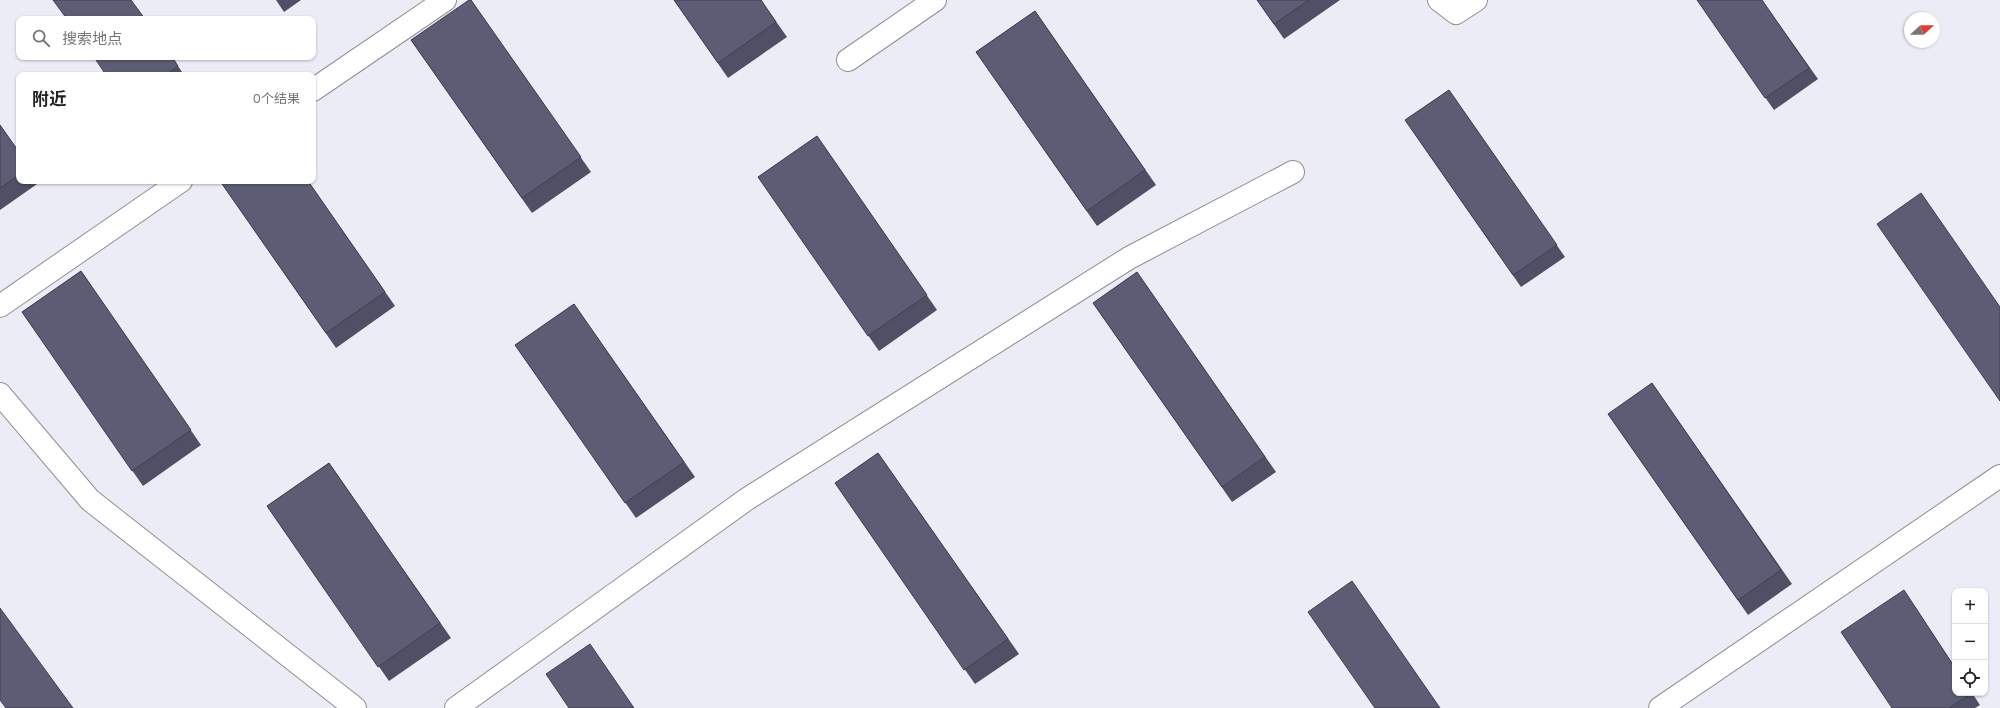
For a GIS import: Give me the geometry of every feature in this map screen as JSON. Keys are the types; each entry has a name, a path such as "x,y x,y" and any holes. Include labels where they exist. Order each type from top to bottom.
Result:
{"street":[{"path":"316,88 445,0"},
{"path":"848,60 935,0"},
{"path":"1439,0 1456,13 1476,0"},
{"path":"456,708 747,499 1129,258 1292,172"},
{"path":"0,306 177,184"},
{"path":"0,394 90,500 355,708"},
{"path":"1660,708 2000,476"}],"building":[{"path":"53,0 131,0 143,16 65,16"},
{"path":"471,0 581,157 522,198 411,40"},
{"path":"674,0 761,0 776,22 718,63"},
{"path":"1257,0 1309,0 1274,24"},
{"path":"1697,0 1762,0 1809,68 1765,98"},
{"path":"1035,11 1145,170 1087,211 976,52"},
{"path":"96,60 174,60 178,66 170,72 104,72"},
{"path":"1449,90 1557,245 1513,275 1405,120"},
{"path":"0,125 16,148 16,177 0,188"},
{"path":"817,136 927,295 868,336 758,177"},
{"path":"222,184 310,184 385,292 326,333"},
{"path":"1921,193 2000,307 2000,401 1877,224"},
{"path":"81,271 191,430 132,471 22,312"},
{"path":"1137,272 1265,457 1222,487 1093,303"},
{"path":"574,304 684,462 625,503 515,345"},
{"path":"1652,383 1781,570 1738,600 1608,414"},
{"path":"878,453 1008,639 964,670 835,483"},
{"path":"329,463 440,623 378,667 267,506"},
{"path":"1352,581 1440,708 1375,708 1308,612"},
{"path":"1904,590 1952,663 1952,696 1967,696 1949,708 1892,708 1841,632"},
{"path":"0,608 73,708 6,708 0,700"},
{"path":"590,644 634,708 569,708 546,674"}]}
